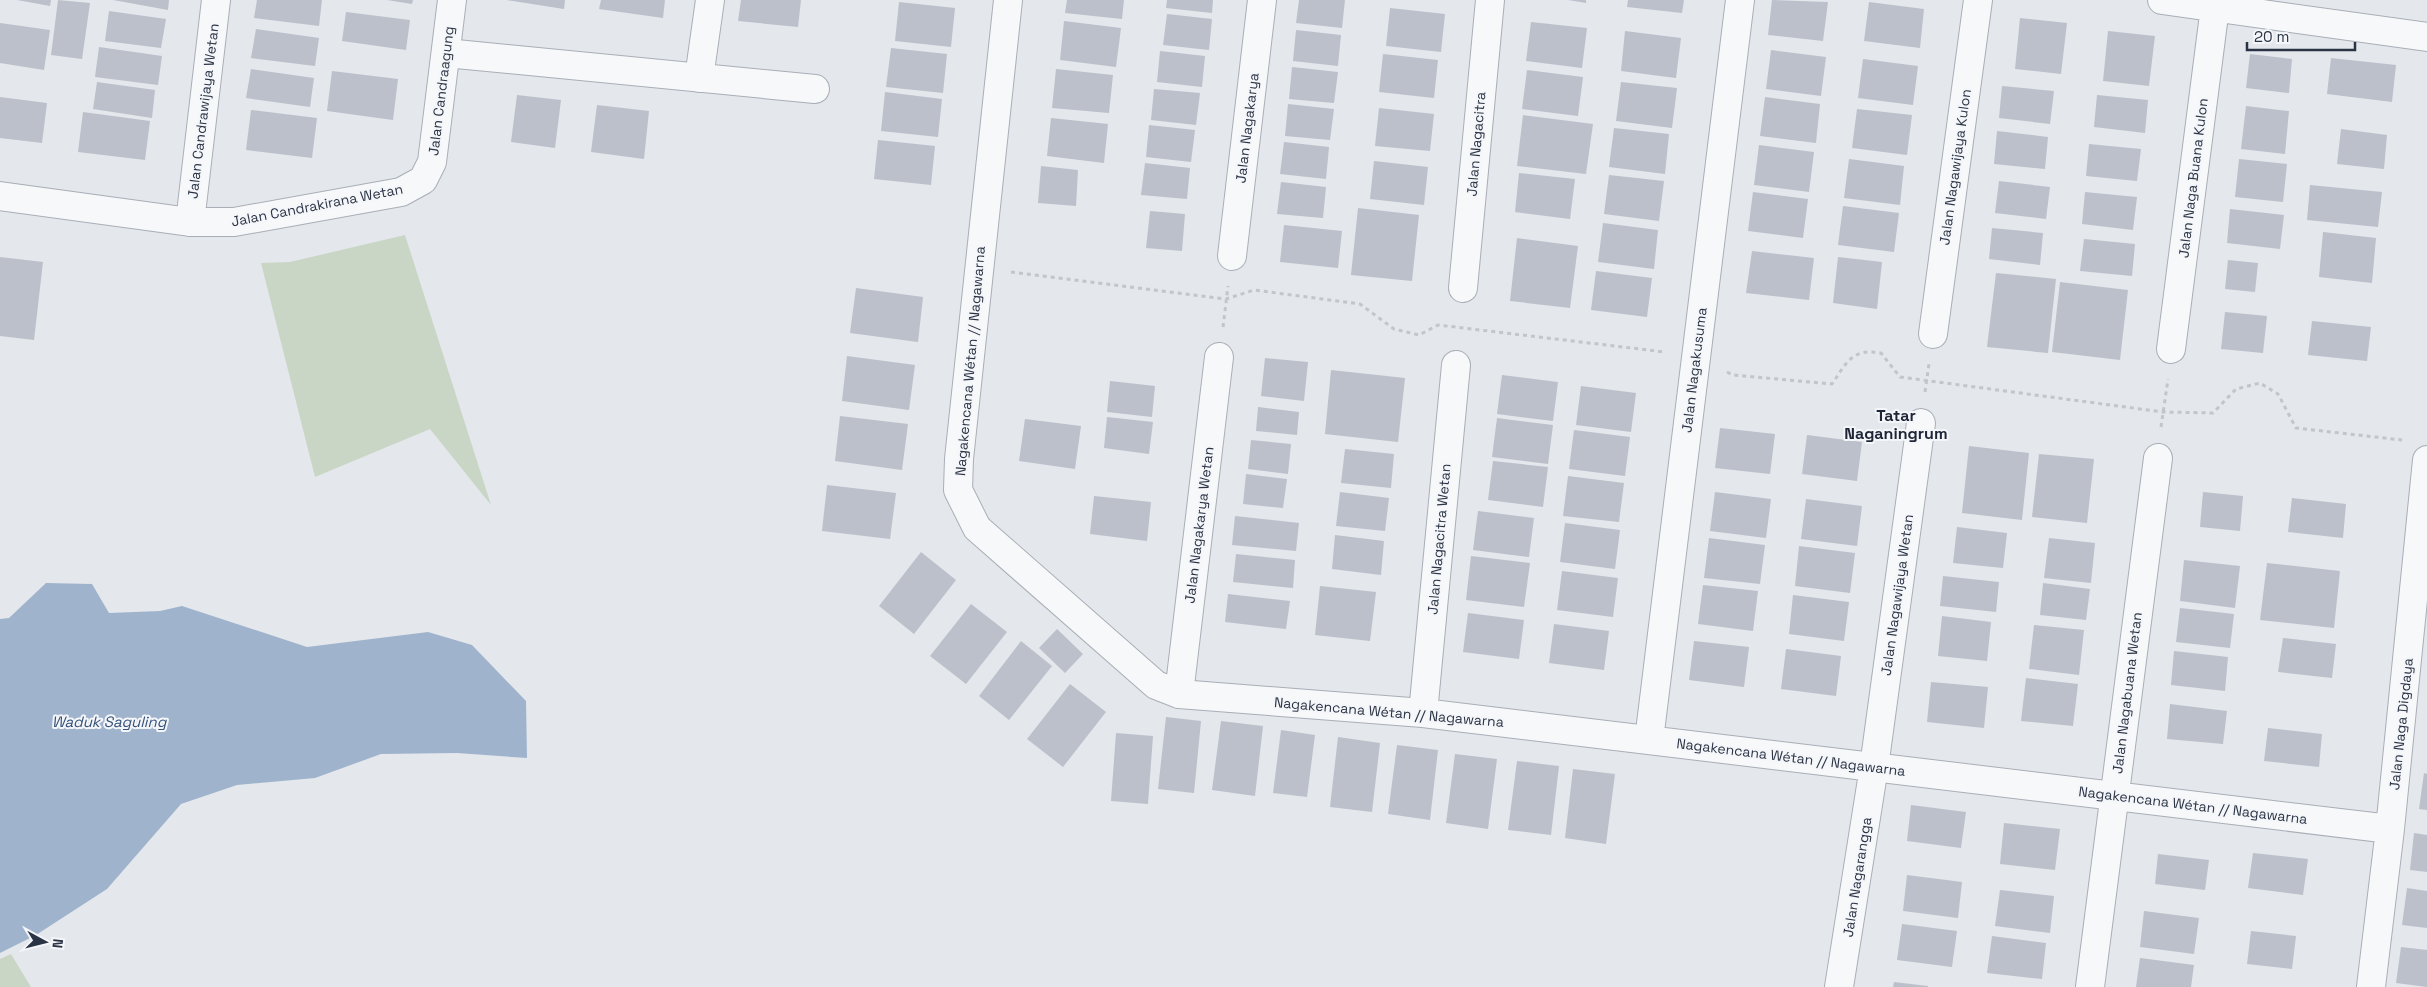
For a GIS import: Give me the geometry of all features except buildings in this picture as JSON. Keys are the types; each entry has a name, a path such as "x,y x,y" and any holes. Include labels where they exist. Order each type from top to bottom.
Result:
{"street":[{"name":"Jalan Candrawijaya Wetan","path":"190,222 216,0"},
{"name":"Jalan Candraagung","path":"423,180 432,162 452,0"},
{"path":"699,78 710,0"},
{"name":"Nagakencana Wétan // Nagawarna","path":"1008,0 977,268 959,459 958,490 977,528 1156,685 1179,694 1423,713 2390,829"},
{"name":"Jalan Nagakarya","path":"1232,256 1262,0"},
{"name":"Jalan Nagacitra","path":"1463,288 1490,0"},
{"name":"Jalan Nagakusuma","path":"1649,740 1740,0"},
{"name":"Jalan Nagawijaya Kulon","path":"1933,334 1978,0"},
{"path":"2162,0 2427,37"},
{"name":"Jalan Naga Buana Kulon","path":"2172,349 2215,7"},
{"path":"446,53 815,89"},
{"name":"Jalan Candrakirana Wetan","path":"0,196 190,222 234,222 401,192 423,180"},
{"name":"Jalan Nagakarya Wetan","path":"1179,694 1219,357"},
{"name":"Jalan Nagacitra Wetan","path":"1423,713 1456,366"},
{"name":"Jalan Nagawijaya Wetan","path":"1874,767 1921,422"},
{"name":"Jalan Nagabuana Wetan","path":"2090,987 2158,458"},
{"name":"Jalan Naga Digdaya","path":"2371,987 2390,829 2427,466"},
{"name":"Jalan Nagarangga","path":"1839,987 1874,767"}],"path":[{"path":"1219,357 1232,256"},
{"path":"1456,366 1463,288"},
{"path":"1921,422 1933,334"},
{"path":"2158,458 2172,349"}],"green space":[{"path":"405,235 491,505 430,429 315,477 261,263 290,262"},
{"path":"11,954 31,987 0,987 0,959"}],"water":[{"name":"Waduk Saguling","path":"46,583 92,584 109,613 160,611 182,606 307,647 428,632 472,645 526,701 527,758 457,753 381,754 315,778 237,785 181,804 107,889 36,935 0,953 0,619 9,618"}],"district":[{"name":"Tatar Naganingrum","path":"1896,424"}]}
